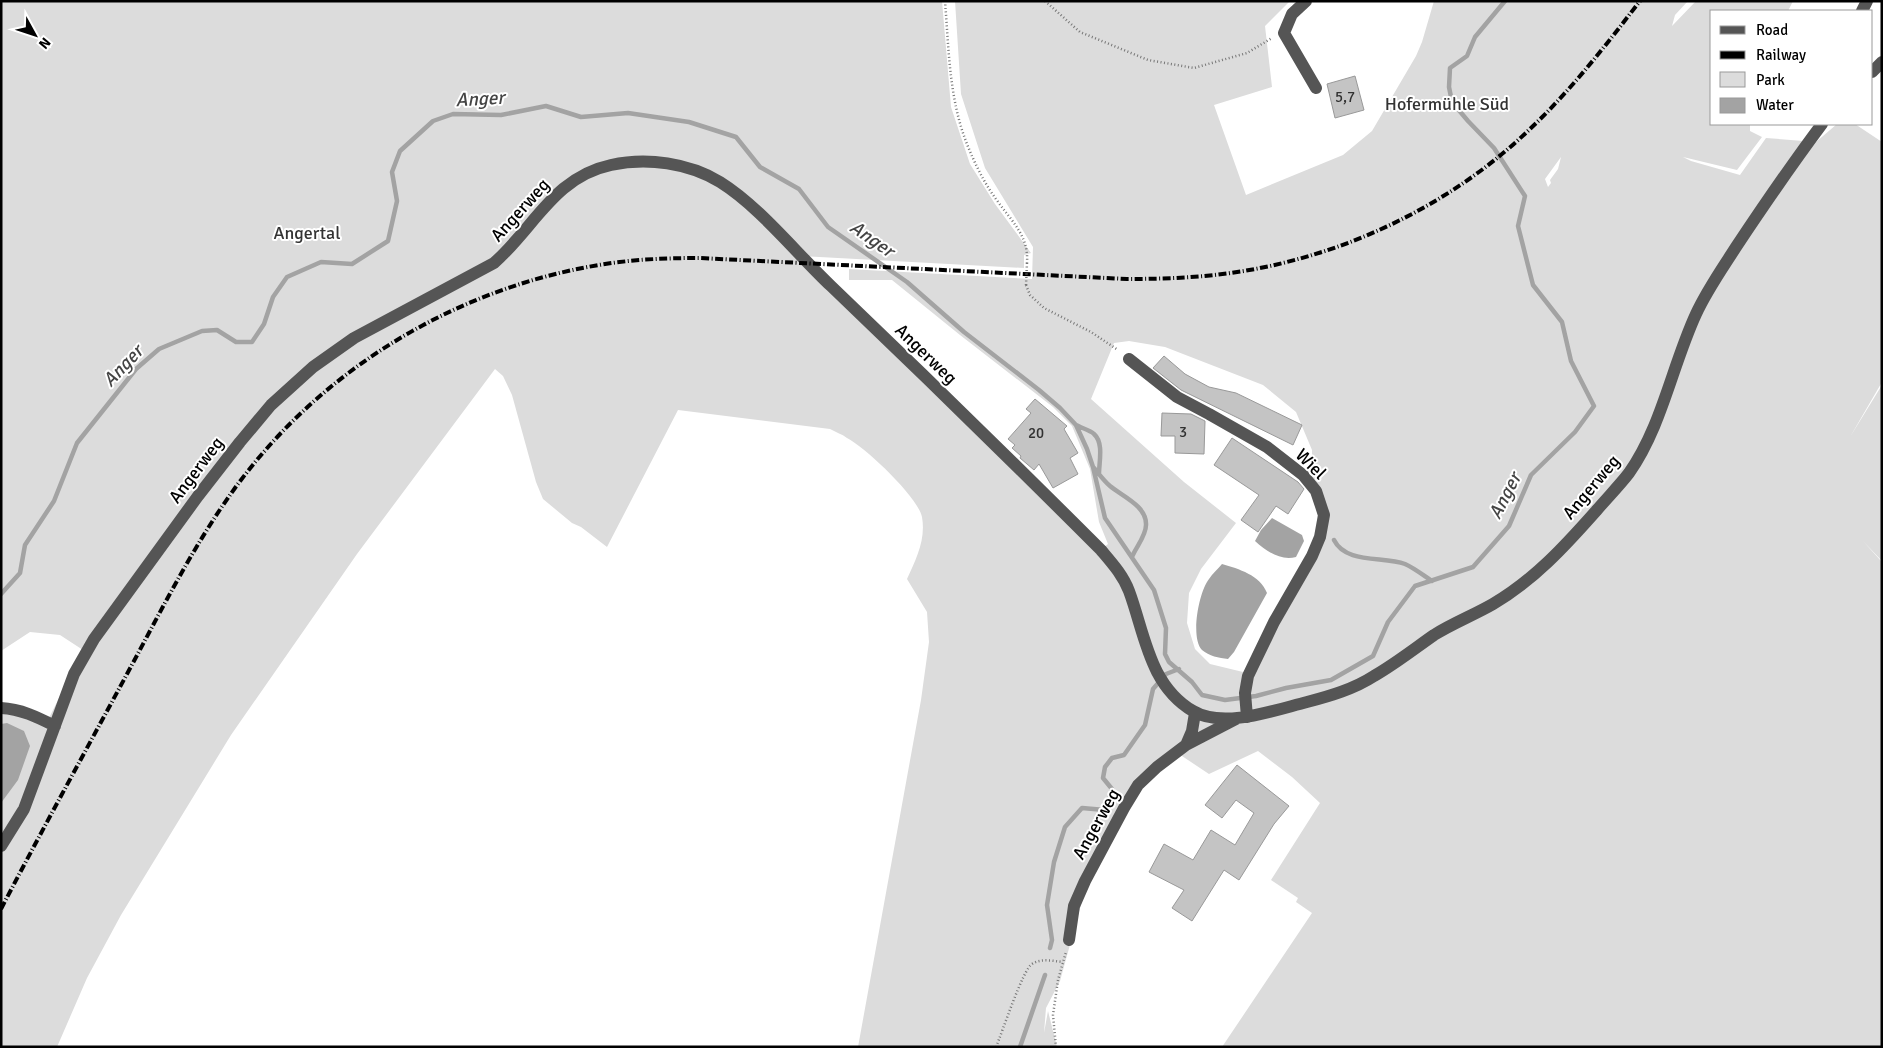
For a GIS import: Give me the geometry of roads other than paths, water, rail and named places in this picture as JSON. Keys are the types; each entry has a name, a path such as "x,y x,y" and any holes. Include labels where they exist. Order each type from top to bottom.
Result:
{"street":[{"path":"1306,1 1292,14 1284,33 1316,88"},
{"path":"1873,71 1882,62"},
{"name":"Angerweg","path":"1,846 24,809 74,674 94,639 198,496 271,405 313,367 354,338 494,263 508,250 558,191 586,172 603,167 638,162 673,164 702,173 741,197 807,263 978,426 1101,550 1119,572 1129,590 1155,670 1166,686 1184,704 1195,713 1213,718 1244,715 1327,697 1372,678 1436,634 1494,603 1544,567 1628,474 1648,441 1697,312 1715,280 1781,178 1821,125"},
{"name":"Wiel","path":"1129,359 1176,397 1267,447 1303,475 1316,491 1324,515 1320,537 1312,556 1265,640 1248,676 1244,693 1244,715"},
{"path":"1,708 13,708 55,726"},
{"path":"1186,745 1192,732 1195,713"},
{"name":"Angerweg","path":"1069,940 1074,906 1085,881 1138,785 1157,767 1186,745 1244,715"}],"water":[{"path":"1272,518 1302,535 1304,541 1296,557 1284,558 1269,552 1255,541 1261,530"},
{"path":"1222,564 1254,577 1267,593 1234,652 1228,659 1214,656 1202,650 1198,644 1196,625 1199,604 1205,585"},
{"path":"7,723 24,731 30,746 18,780 1,803 1,724"}],"waterway":[{"name":"Anger","path":"1,594 20,573 25,545 54,501 77,443 136,369 159,349 202,331 217,330 236,342 252,342 264,324 273,297 287,277 321,262 352,264 388,241 397,201 392,172 400,151 433,121 453,114 501,115 546,106 581,117 628,113 689,122 736,137 760,167 799,189 828,227 907,282 964,332 1060,408 1076,425 1087,449 1105,518 1154,590 1166,628 1165,654 1169,662 1192,682 1202,695 1225,700 1256,696 1286,688 1331,680 1373,656 1388,622 1415,586 1473,567 1509,526 1531,475 1575,432 1594,406 1571,361 1562,322 1533,285 1518,226 1525,196 1494,148 1452,102 1449,87 1450,68 1467,56 1475,37 1505,1"},
{"name":"Anger","path":"1076,425 1092,433 1099,442 1099,474"},
{"name":"Anger","path":"1094,468 1110,486 1133,502 1145,518 1144,533 1132,557"},
{"path":"1334,540 1347,553 1405,564 1432,581"},
{"path":"1050,948 1052,940 1047,905 1054,862 1065,827 1082,808 1105,810 1112,789 1103,778 1105,767 1112,758 1124,755 1145,725 1153,689 1166,674 1179,669"},
{"path":"1020,1047 1045,975"}],"railway":[{"path":"1,909 178,579 205,533 235,488 271,444 310,404 354,369 401,338 451,311 503,290 557,274 612,263 634,261 699,258 1127,279 1207,276 1255,269 1293,260 1331,249 1368,235 1438,199 1471,178 1502,154 1561,98 1640,1"}],"park label":[{"name":"Hofermühle Süd","path":"1447,104"},
{"name":"Angertal","path":"307,233"}]}
